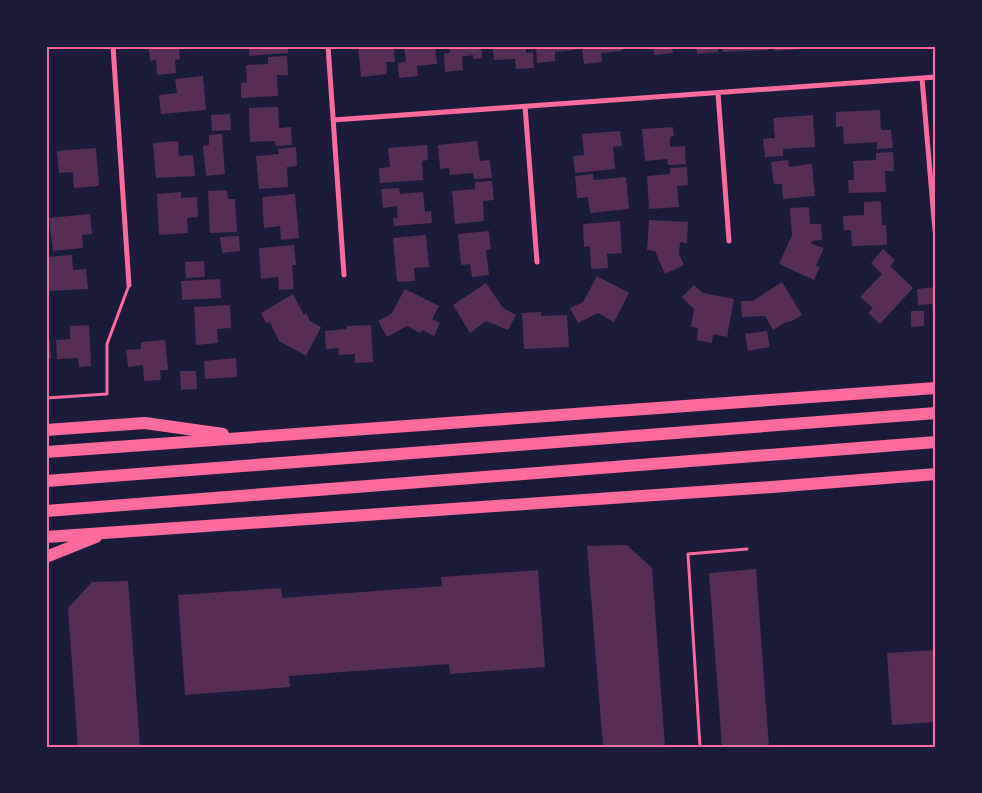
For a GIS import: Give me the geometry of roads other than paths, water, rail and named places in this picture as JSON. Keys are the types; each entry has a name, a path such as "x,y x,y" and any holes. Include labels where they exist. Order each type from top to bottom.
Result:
{"highway":[{"path":"46,452 936,388"},
{"path":"46,481 936,413"},
{"path":"46,430 146,423 250,438"},
{"path":"46,511 936,442"},
{"path":"46,537 762,488 936,474"},
{"path":"46,557 108,532"}],"street":[{"path":"113,46 129,285"},
{"path":"328,46 344,276"},
{"path":"333,120 936,77"},
{"path":"922,78 935,231"},
{"path":"718,93 729,241"},
{"path":"525,106 537,262"}],"lane":[{"path":"46,398 108,394 107,344 129,285"},
{"path":"700,747 688,554 747,549"}]}
